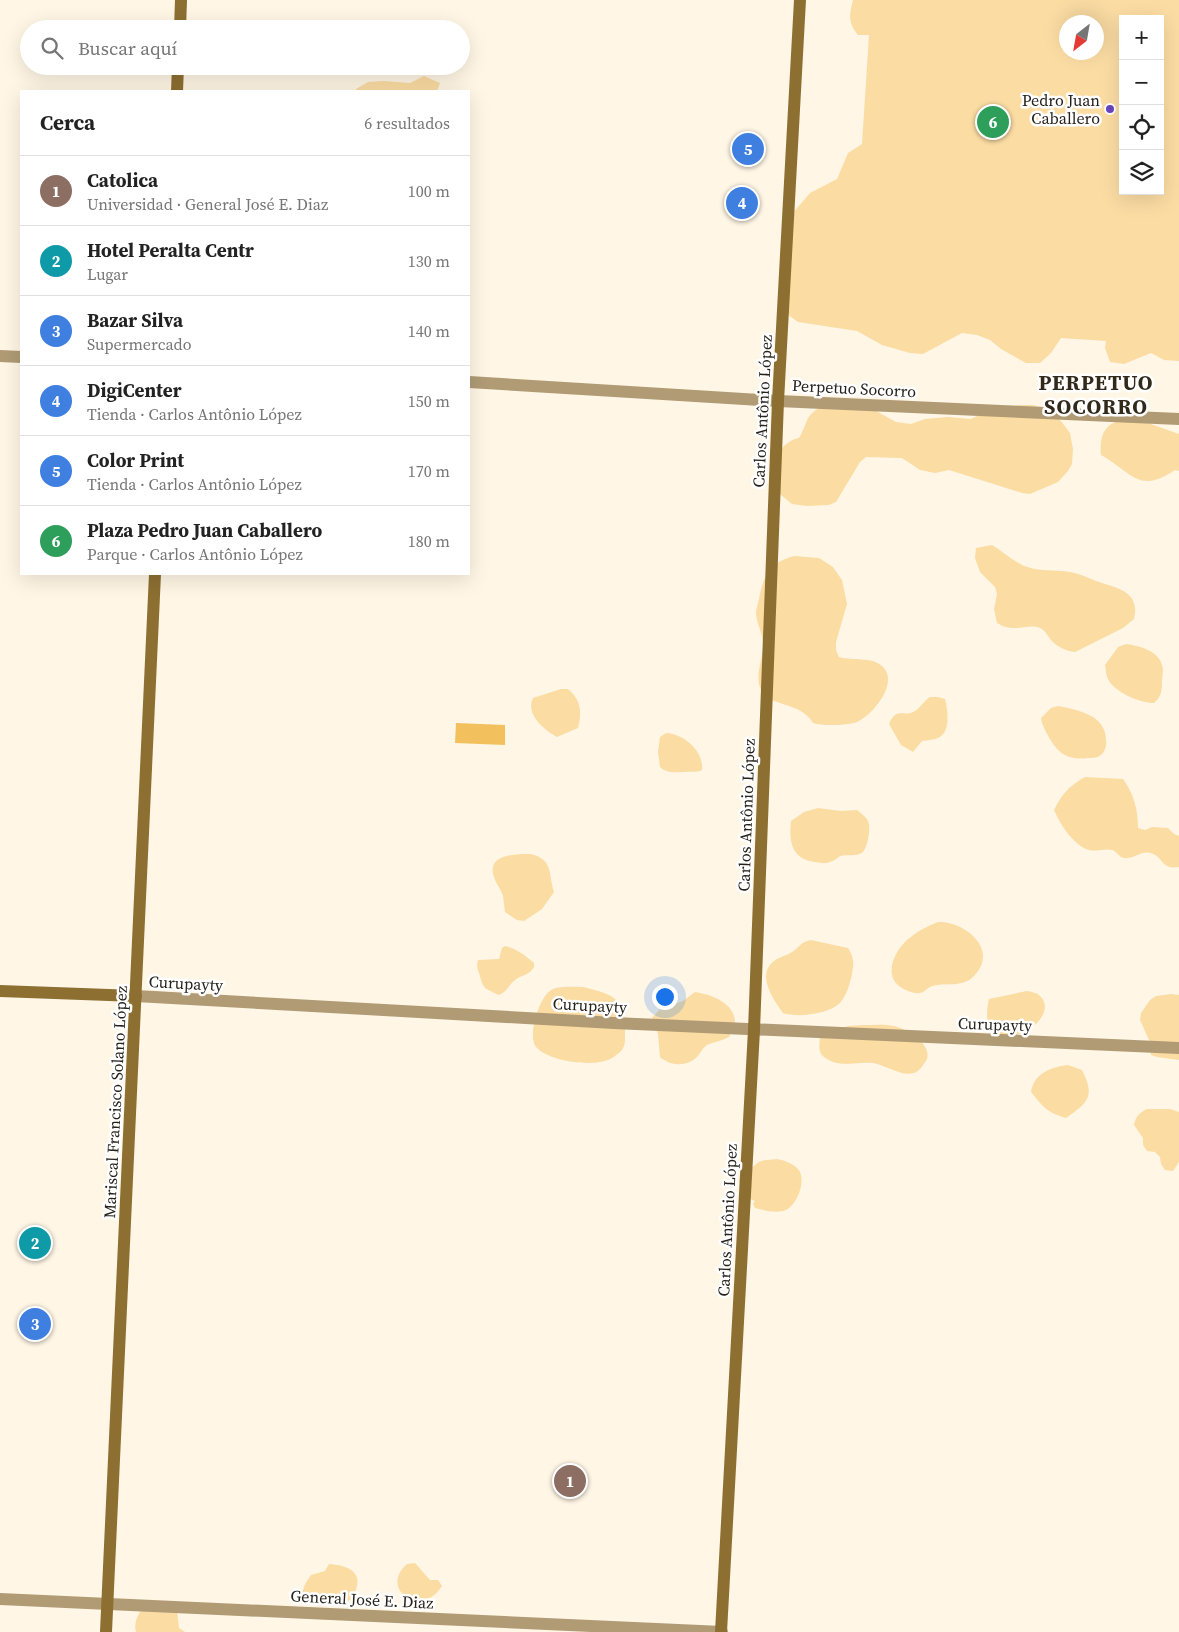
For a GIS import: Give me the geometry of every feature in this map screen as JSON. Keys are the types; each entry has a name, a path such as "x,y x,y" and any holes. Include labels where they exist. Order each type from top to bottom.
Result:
{"street":[{"path":"180,20 181,0"},
{"name":"Carlos Antônio López","path":"722,1632 754,1030 778,401 800,0"},
{"path":"177,90 178,75"},
{"path":"0,356 20,357"},
{"name":"Perpetuo Socorro","path":"470,382 778,401 1179,418"},
{"name":"Mariscal Francisco Solano López","path":"106,1632 155,575"},
{"name":"Curupayty","path":"0,991 136,996 754,1030 1179,1048"},
{"name":"General José E. Diaz","path":"0,1598 722,1632"}],"shaded area":[{"path":"853,0 1179,0 1179,361 1164,360 1151,353 1124,364 1110,362 1105,348 1106,341 1061,338 1051,353 1040,363 1026,363 1001,349 990,340 977,335 962,333 923,354 910,353 882,345 857,331 798,322 787,314 792,214 810,193 837,179 848,153 862,144 869,35 858,35 852,27 850,15"},
{"path":"424,76 440,83 437,90 356,90 368,82 410,83"},
{"path":"825,404 869,407 896,422 911,424 925,419 948,417 971,419 981,414 1004,411 1018,405 1033,405 1041,407 1061,421 1070,433 1073,449 1072,464 1058,482 1030,494 949,470 935,473 920,470 902,458 866,457 860,462 836,502 829,505 807,506 792,504 772,484 778,455 786,444 799,438 810,415"},
{"path":"1134,418 1179,434 1179,471 1175,470 1152,481 1144,481 1128,474 1101,455 1102,439 1107,428 1118,421"},
{"path":"992,545 1029,568 1076,573 1118,588 1130,596 1134,602 1134,619 1123,628 1075,652 1065,650 1056,645 1040,628 1009,628 997,623 994,609 997,594 995,587 980,572 975,558 976,548"},
{"path":"795,556 819,558 833,567 842,580 847,604 836,642 836,650 839,657 873,661 883,667 887,674 886,689 877,705 865,717 855,723 823,725 813,723 801,711 766,696 760,687 759,676 763,643 756,614 763,583 774,566 787,558"},
{"path":"1126,644 1152,652 1160,660 1163,669 1162,688 1160,696 1154,703 1148,703 1129,696 1117,689 1108,679 1105,665 1118,647"},
{"path":"561,689 568,689 576,697 580,717 578,728 557,737 537,721 531,704 533,698"},
{"path":"930,697 945,699 948,715 947,726 942,735 936,739 922,741 913,752 901,745 889,724 895,715 915,711"},
{"path":"1058,706 1074,709 1096,719 1105,732 1106,748 1102,754 1094,758 1080,759 1067,756 1058,749 1046,732 1041,718 1051,708"},
{"path":"456,723 505,725 505,745 455,743"},
{"path":"666,733 680,737 692,745 700,756 702,770 695,772 671,772 660,767 658,752 660,737"},
{"path":"1085,777 1123,779 1135,802 1138,828 1145,830 1152,827 1168,828 1179,836 1179,867 1165,865 1158,857 1150,853 1125,858 1112,850 1089,850 1072,839 1054,810 1066,791"},
{"path":"818,808 841,811 857,810 863,815 868,821 869,832 868,841 863,852 840,856 828,863 807,860 796,853 791,842 791,821 804,812"},
{"path":"531,854 547,864 554,892 542,909 524,921 517,920 505,912 503,896 495,880 494,864 498,860 511,855"},
{"path":"938,922 959,926 976,939 981,947 983,956 981,966 974,976 959,984 936,985 923,992 913,993 896,983 892,976 893,962 896,954 905,942 924,928"},
{"path":"811,940 848,948 853,963 848,989 840,1003 829,1010 805,1015 783,1013 768,987 766,973 774,961"},
{"path":"505,946 524,955 534,963 534,967 499,995 484,986 477,963 478,960 499,959 502,948"},
{"path":"560,987 583,987 609,995 620,1004 623,1010 625,1019 624,1047 617,1055 605,1061 584,1063 562,1060 542,1052 536,1047 534,1042 533,1034 536,1016 543,999 548,993"},
{"path":"1027,991 1041,997 1044,1003 1045,1009 1039,1021 1028,1030 1017,1035 993,1034 987,1018 989,999"},
{"path":"695,992 714,997 726,1005 734,1015 734,1028 729,1037 707,1045 695,1059 685,1064 668,1062 660,1057 658,1034 652,1018 661,1008 683,1001"},
{"path":"1179,995 1179,1060 1151,1055 1149,1040 1140,1020 1141,1013 1150,1000 1156,996"},
{"path":"890,1025 905,1030 917,1038 926,1048 928,1053 927,1059 918,1071 909,1074 873,1063 836,1063 820,1053 820,1035 848,1026"},
{"path":"1068,1065 1082,1070 1089,1092 1085,1103 1066,1118 1046,1109 1031,1092 1036,1080 1044,1072 1055,1067"},
{"path":"1147,1109 1170,1109 1179,1112 1179,1162 1173,1171 1165,1170 1161,1164 1160,1157 1155,1152 1147,1151 1143,1145 1143,1138 1134,1125 1138,1115"},
{"path":"776,1159 790,1163 800,1172 801,1188 797,1199 790,1207 782,1211 774,1212 755,1208 753,1204 755,1201 744,1194 740,1186 741,1174 761,1161"},
{"path":"415,1563 430,1580 438,1580 442,1586 434,1596 424,1600 414,1600 406,1597 400,1591 397,1583 399,1573 407,1564"},
{"path":"329,1564 347,1568 355,1574 358,1583 353,1597 346,1602 335,1603 305,1601 303,1590 305,1584 311,1575 325,1571"},
{"path":"146,1603 177,1610 179,1628 185,1632 136,1632 136,1620"}],"place":[{"name":"Pedro Juan Caballero","path":"1110,109"},
{"name":"Plaza Pedro Juan Caballero","path":"993,122"},
{"name":"Color Print","path":"748,149"},
{"name":"DigiCenter","path":"742,203"},
{"name":"Hotel Peralta Centr","path":"35,1243"},
{"name":"Bazar Silva","path":"35,1324"},
{"name":"Catolica","path":"570,1481"}],"district":[{"name":"PERPETUO SOCORRO","path":"1096,394"}]}
